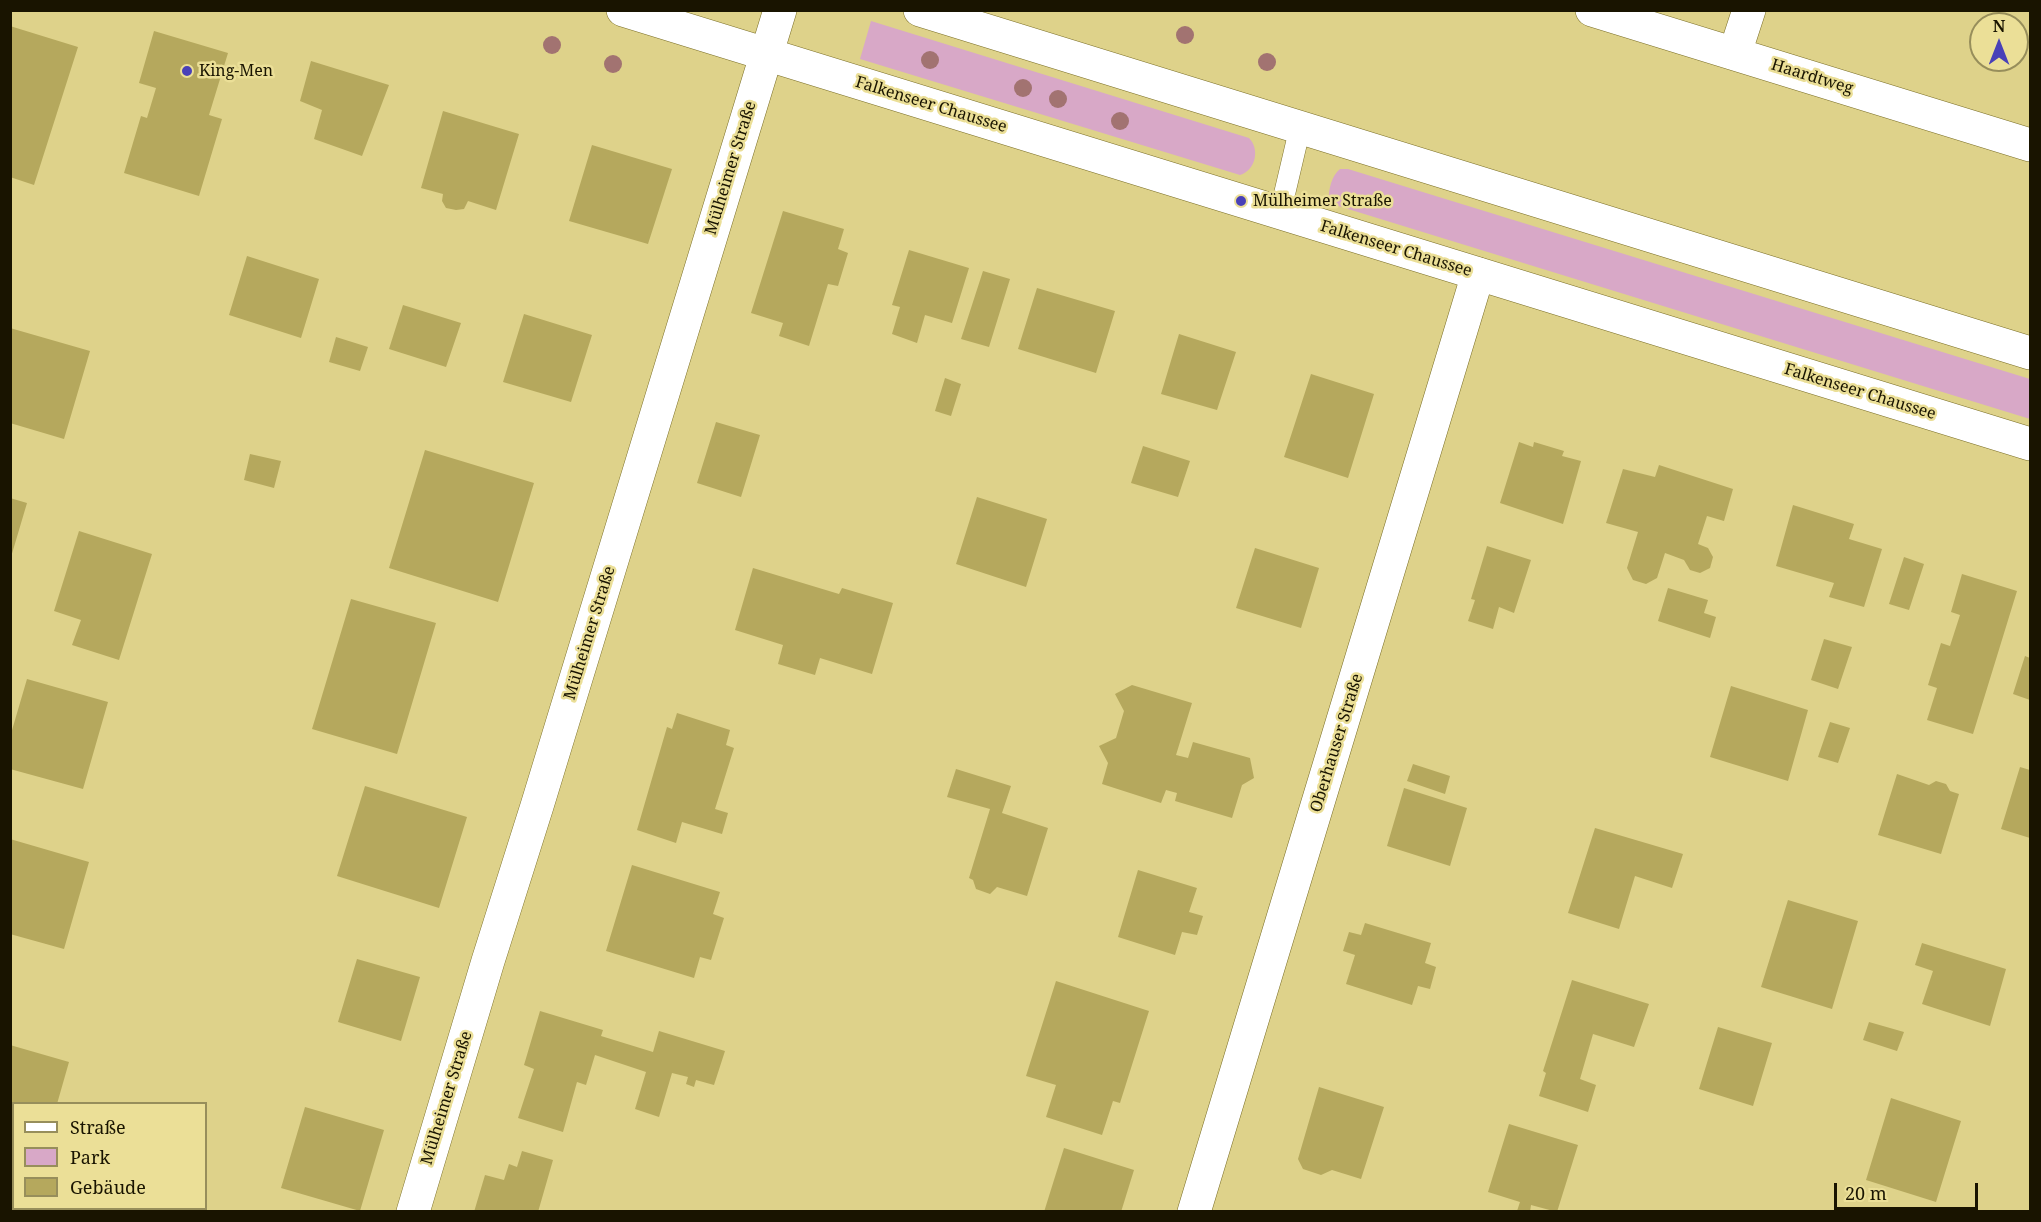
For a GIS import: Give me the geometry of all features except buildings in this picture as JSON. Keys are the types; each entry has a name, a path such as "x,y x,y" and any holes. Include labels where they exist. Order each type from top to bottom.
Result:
{"street":[{"name":"Falkenseer Chaussee","path":"623,10 2031,444"},
{"name":"Mülheimer Straße","path":"413,1212 780,10"},
{"path":"920,10 2031,353"},
{"name":"Haardtweg","path":"1592,10 2031,145"},
{"path":"1735,53 1749,10"},
{"name":"Oberhauser Straße","path":"1194,1212 1478,274"}],"lane":[{"path":"1280,213 1300,128"}],"green space":[{"path":"871,21 1249,138 1254,148 1255,159 1250,169 1240,175 860,59"},
{"path":"1340,169 1348,169 2030,379 2030,419 1335,205 1329,200 1329,192 1333,179"}],"place":[{"name":"King-Men","path":"187,71"},
{"name":"Mülheimer Straße","path":"1241,201"}]}
